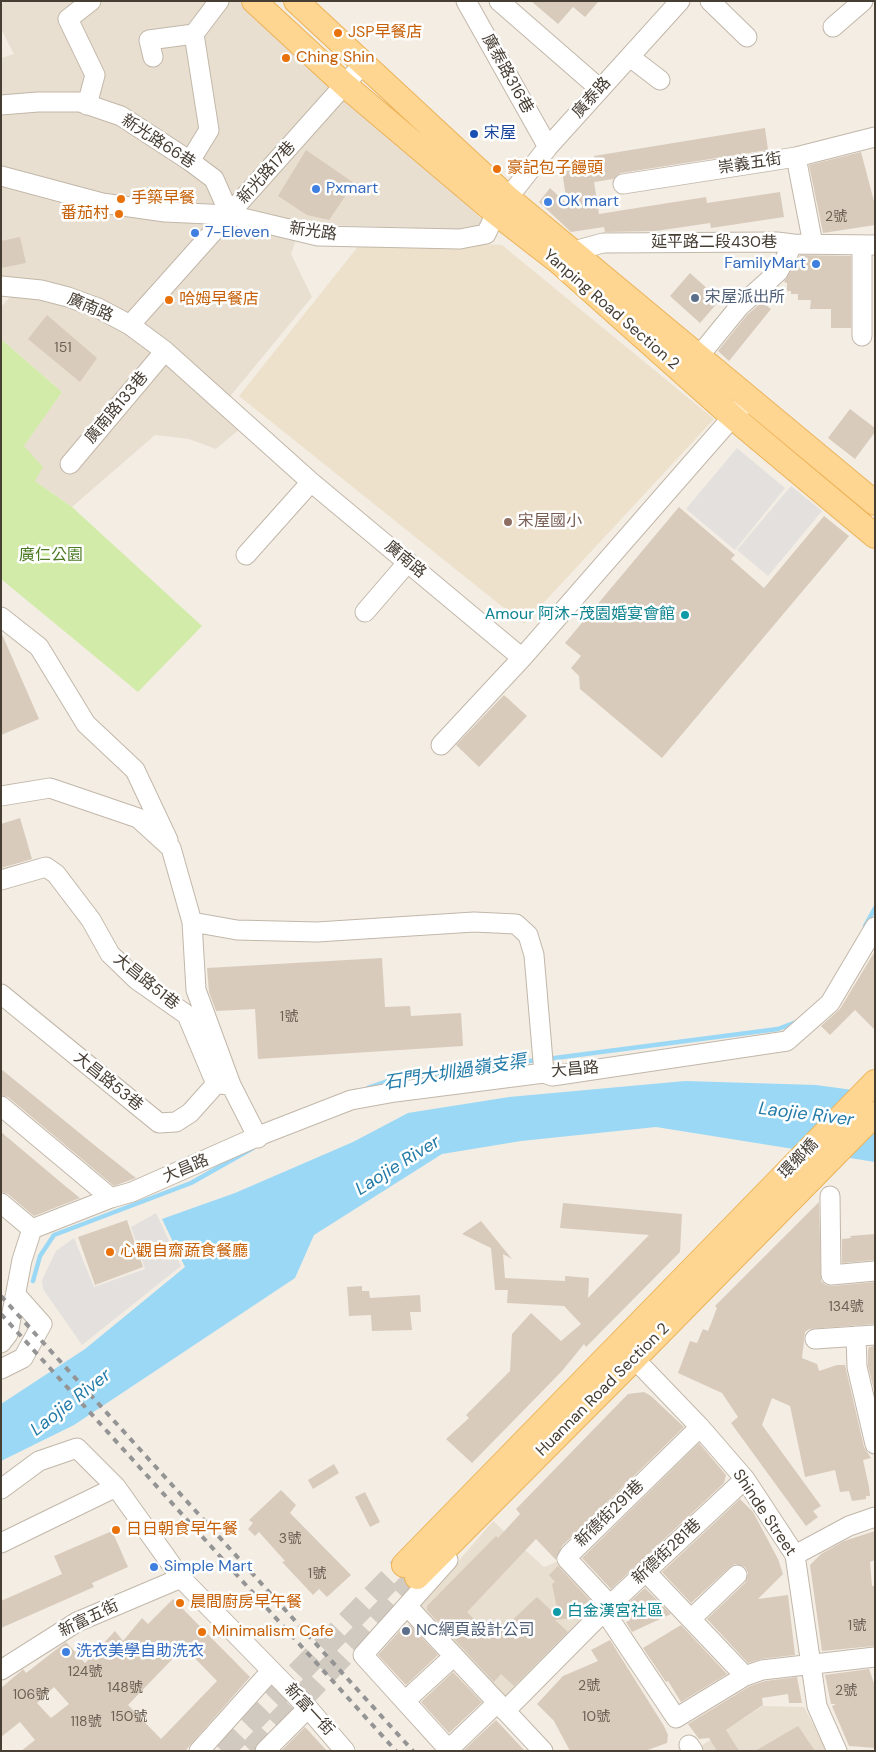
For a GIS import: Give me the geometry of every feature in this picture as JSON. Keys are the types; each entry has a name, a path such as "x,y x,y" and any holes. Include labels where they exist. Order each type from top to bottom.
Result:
{"main road":[{"name":"Yanping Road Section 2","path":"254,1 346,86 502,205 566,257 699,356 875,503"},
{"name":"Yanping Road Section 2","path":"296,1 363,64 502,205"},
{"name":"Yanping Road Section 2","path":"566,257 734,418 875,536"},
{"name":"環鄉橋","path":"766,1193 875,1082"},
{"name":"環鄉橋","path":"788,1202 875,1114"},
{"name":"Huannan Road Section 2","path":"627,1351 766,1193"},
{"name":"Huannan Road Section 2","path":"411,1571 627,1351 788,1202"}],"street":[{"path":"87,105 96,75 68,19 91,1"},
{"path":"153,57 149,40 194,34 219,1"},
{"name":"廣泰路316巷","path":"466,1 548,147"},
{"path":"499,1 600,89"},
{"name":"廣泰路","path":"502,205 548,147 680,1"},
{"path":"710,1 747,37"},
{"path":"833,27 863,1"},
{"path":"190,161 209,130 194,34"},
{"path":"630,57 660,80"},
{"name":"新光路17巷","path":"130,325 346,86 363,64"},
{"name":"新光路66巷","path":"1,105 38,102 80,102 121,116 214,179 230,215"},
{"name":"崇義五街","path":"623,184 796,157 875,137"},
{"path":"796,157 813,244"},
{"name":"新光路","path":"1,176 102,203 164,212 230,215 318,236 460,239 486,234 502,205"},
{"name":"延平路二段430巷","path":"566,257 603,243 777,242 868,245"},
{"path":"699,356 739,306 778,272 793,244"},
{"path":"862,336 868,245"},
{"name":"廣南路","path":"1,286 25,288 68,297 98,308 130,325 165,351 311,482 522,658"},
{"name":"廣南路133巷","path":"70,464 165,351"},
{"path":"441,745 522,658 734,418 748,397"},
{"path":"246,555 311,482"},
{"path":"365,612 408,562"},
{"path":"1,618 39,647 86,724 135,770 171,848 192,922 196,990 224,1085"},
{"path":"1,796 50,788 138,818 171,848"},
{"name":"大昌路51巷","path":"1,880 46,867 56,874 91,920 110,954 138,980 187,1015 224,1085 258,1138"},
{"path":"192,922 237,930 317,932 474,922 516,924 528,935 534,955 548,1074"},
{"name":"大昌路","path":"32,1229 111,1198 132,1192 258,1138 352,1110 397,1100 545,1080 548,1074 787,1041 830,1003 875,927"},
{"name":"大昌路53巷","path":"1,994 159,1123 176,1122 224,1085"},
{"path":"1,1106 111,1198"},
{"path":"830,1196 831,1275 875,1271"},
{"path":"1,1204 32,1229 22,1260 17,1296 8,1334 1,1343"},
{"path":"1,1369 23,1358 42,1324 17,1296"},
{"path":"815,1339 866,1336 857,1367 872,1421 875,1444"},
{"name":"Shinde Street","path":"627,1351 745,1479 795,1555 817,1706 837,1751"},
{"name":"新德街291巷","path":"610,1605 567,1559 700,1428"},
{"name":"新富一街","path":"1,1488 39,1461 77,1448 116,1487 181,1578 308,1708 345,1751"},
{"name":"新德街281巷","path":"450,1750 501,1707 745,1479"},
{"path":"1,1543 116,1487"},
{"path":"450,1750 362,1655 408,1607 471,1534 485,1494"},
{"path":"795,1555 849,1526 875,1517"},
{"path":"646,1572 692,1618 745,1676"},
{"path":"692,1618 737,1575"},
{"name":"新富五街","path":"1,1670 77,1622 181,1578"},
{"path":"610,1605 609,1618 676,1718 745,1676 762,1670 875,1657"},
{"path":"408,1607 543,1751"},
{"path":"405,1701 454,1656"},
{"path":"199,1751 272,1671"},
{"path":"265,1751 308,1708"}],"shaded area":[{"path":"5,1 243,1 483,220 476,230 326,225 303,220 291,254 312,297 218,411 241,428 216,449 189,439 155,435 72,507 35,481 23,446 62,392 1,339 1,307 10,297 1,295 1,58 14,54 1,29 1,4"},
{"name":"宋屋國小","path":"364,239 502,245 714,419 524,624 239,396"},
{"path":"737,448 785,488 735,550 686,509"},
{"path":"791,486 822,511 768,576 737,550"},
{"path":"156,1213 181,1266 82,1345 43,1289 42,1280 56,1251 74,1238 94,1287 145,1269 131,1227"},
{"name":"白金漢宮社區","path":"493,1521 544,1567 561,1560 605,1605 503,1699 418,1608"},
{"path":"763,1706 804,1707 827,1751 703,1751 701,1746"}],"green space":[{"name":"廣仁公園","path":"1,339 62,392 24,446 43,467 35,481 72,507 202,626 138,692 1,579"}],"water":[{"name":"Laojie River","path":"685,1081 816,1085 875,1093 875,1162 656,1127 521,1141 442,1154 314,1235 295,1278 74,1425 1,1461 1,1404 85,1349 185,1267 162,1219 235,1193 353,1142 408,1113 509,1097"}],"building":[{"path":"531,1 599,1 585,17 573,7 558,24"},
{"path":"765,128 768,150 621,173 613,179 594,182 599,214 706,197 707,203 780,192 784,217 711,228 710,223 656,231 605,232 604,227 571,232 539,202 550,188 567,204 561,164 594,159 594,156"},
{"name":"Pxmart","path":"306,150 354,183 329,220 307,215 278,196"},
{"path":"861,152 875,205 875,225 823,233 809,165"},
{"path":"20,237 26,263 1,268 1,241"},
{"path":"800,255 851,256 851,328 831,328 831,309 810,309 811,300 798,300 798,294 791,294 791,291 787,291 787,283 784,282"},
{"name":"宋屋派出所","path":"690,273 720,300 700,323 670,296"},
{"path":"762,302 771,309 729,361 718,351 747,315"},
{"path":"47,315 97,358 80,382 28,339"},
{"path":"850,409 875,428 875,432 855,459 828,438"},
{"name":"Amour 阿沐-茂園婚宴會館","path":"679,507 735,555 731,559 764,588 824,516 849,536 662,758 580,689 579,676 571,668 581,656 565,643"},
{"path":"1,632 39,719 1,735"},
{"path":"504,695 527,716 479,767 456,745"},
{"path":"20,818 32,859 1,868 1,824"},
{"path":"875,951 875,1030 855,1010 830,1035 821,1026 840,1009"},
{"path":"382,958 385,1007 410,1006 411,1016 461,1013 463,1046 258,1059 255,1009 216,1011 209,992 207,968"},
{"path":"1,1069 136,1178 114,1186 8,1097 1,1095"},
{"path":"1,1132 80,1198 34,1216 8,1194 1,1192"},
{"path":"819,1202 821,1281 826,1285 832,1286 875,1282 875,1324 809,1329 805,1332 802,1358 817,1364 819,1371 837,1365 845,1365 864,1447 871,1458 863,1460 870,1496 866,1496 866,1499 852,1501 849,1491 840,1492 835,1470 805,1477 790,1406 772,1398 762,1425 821,1506 813,1511 818,1517 806,1526 731,1423 738,1417 722,1393 678,1373 690,1341 697,1343 703,1329 708,1331 717,1308 715,1306"},
{"path":"563,1203 682,1214 680,1252 586,1347 584,1344 562,1371 472,1463 446,1439 469,1418 466,1415 510,1371 512,1334 531,1313 561,1341 581,1324 564,1306 507,1303 508,1290 495,1290 491,1248 462,1234 481,1221 512,1259 503,1254 505,1278 565,1281 565,1276 589,1278 588,1298 649,1235 560,1228"},
{"name":"心觀自齋蔬食餐廳","path":"127,1220 143,1267 95,1285 78,1237"},
{"path":"875,1234 875,1260 842,1263 842,1239 851,1238 850,1236"},
{"path":"362,1286 362,1291 369,1291 370,1298 420,1295 421,1312 410,1312 412,1330 372,1331 371,1315 349,1316 347,1287"},
{"path":"875,1346 875,1394 868,1366 868,1350 869,1347"},
{"path":"644,1392 651,1396 684,1427 562,1546 556,1560 536,1539 467,1612 493,1638 537,1597 559,1618 552,1584 555,1582 549,1575 558,1566 594,1605 583,1617 555,1620 568,1632 514,1686 501,1674 494,1682 427,1610 427,1606 496,1536 498,1538 520,1514 516,1509 628,1394"},
{"path":"699,1443 726,1475 724,1483 611,1589 582,1558"},
{"path":"334,1464 339,1473 313,1489 308,1480"},
{"path":"281,1490 296,1505 290,1513 351,1575 327,1597 319,1589 313,1595 282,1562 285,1561 259,1532 255,1536 248,1529 253,1523 249,1520"},
{"path":"365,1492 380,1522 370,1527 355,1497"},
{"path":"740,1499 753,1512 778,1559 783,1574 758,1599 788,1595 795,1655 761,1659 748,1663 707,1619 745,1583 748,1573 745,1567 735,1564 730,1567 691,1603 662,1572"},
{"path":"112,1531 128,1567 92,1583 94,1587 1,1628 1,1601 62,1574 54,1556"},
{"path":"875,1531 875,1560 870,1562 872,1586 874,1586 874,1646 822,1651 810,1565 821,1554 844,1541"},
{"path":"645,1588 671,1614 632,1632 626,1622 630,1620 624,1607"},
{"path":"173,1599 250,1677 185,1751 21,1751 35,1740 20,1722 1,1737 1,1688 23,1669 26,1673 66,1642 85,1663 115,1631 123,1641 142,1618 148,1624","holes":["184,1647 217,1681 161,1739 128,1705","54,1687 69,1704 51,1718 37,1703"]},
{"path":"405,1625 410,1625 438,1655 406,1685 378,1655"},
{"path":"681,1625 727,1674 681,1702 643,1648"},
{"path":"610,1640 664,1726 668,1735 667,1743 645,1751 570,1751 554,1721 537,1704 563,1676 598,1661 591,1650"},
{"path":"869,1669 875,1686 875,1748 849,1746 832,1706 836,1704 831,1704 825,1675"},
{"path":"453,1672 482,1702 449,1733 421,1702"},
{"path":"797,1677 802,1703 789,1703 788,1694 762,1698 763,1705 726,1730 739,1751 717,1751 709,1738 699,1739 688,1724 750,1686 765,1681"},
{"path":"496,1720 525,1751 463,1751"},
{"path":"798,1726 815,1751 755,1751"},
{"path":"305,1727 327,1751 281,1751"}],"waterway":[{"name":"石門大圳過嶺支渠","path":"865,926 875,908"},
{"name":"石門大圳過嶺支渠","path":"547,1059 778,1029 799,1021"},
{"name":"石門大圳過嶺支渠","path":"368,1088 394,1079 537,1060"},
{"name":"石門大圳過嶺支渠","path":"33,1281 40,1256 54,1235 191,1183 253,1148"}],"tunnel":[{"path":"222,1751 404,1565"},
{"path":"251,1751 417,1577"}],"railway":[{"path":"1,1296 413,1751"},
{"path":"1,1314 396,1751"}],"place":[{"name":"JSP早餐店","path":"338,33"},
{"name":"Ching Shin","path":"286,58"},
{"name":"宋屋","path":"474,134"},
{"name":"豪記包子饅頭","path":"497,169"},
{"name":"Pxmart","path":"316,189"},
{"name":"手築早餐","path":"121,199"},
{"name":"OK mart","path":"548,202"},
{"name":"番茄村","path":"119,214"},
{"name":"7-Eleven","path":"195,233"},
{"name":"FamilyMart","path":"816,264"},
{"name":"宋屋派出所","path":"695,298"},
{"name":"哈姆早餐店","path":"169,300"},
{"name":"宋屋國小","path":"508,522"},
{"name":"Amour 阿沐-茂園婚宴會館","path":"685,615"},
{"name":"心觀自齋蔬食餐廳","path":"110,1252"},
{"name":"日日朝食早午餐","path":"116,1530"},
{"name":"Simple Mart","path":"154,1567"},
{"name":"晨間廚房早午餐","path":"180,1603"},
{"name":"白金漢宮社區","path":"557,1612"},
{"name":"NC網頁設計公司","path":"406,1631"},
{"name":"Minimalism Cafe","path":"202,1632"},
{"name":"洗衣美學自助洗衣","path":"66,1652"}]}
